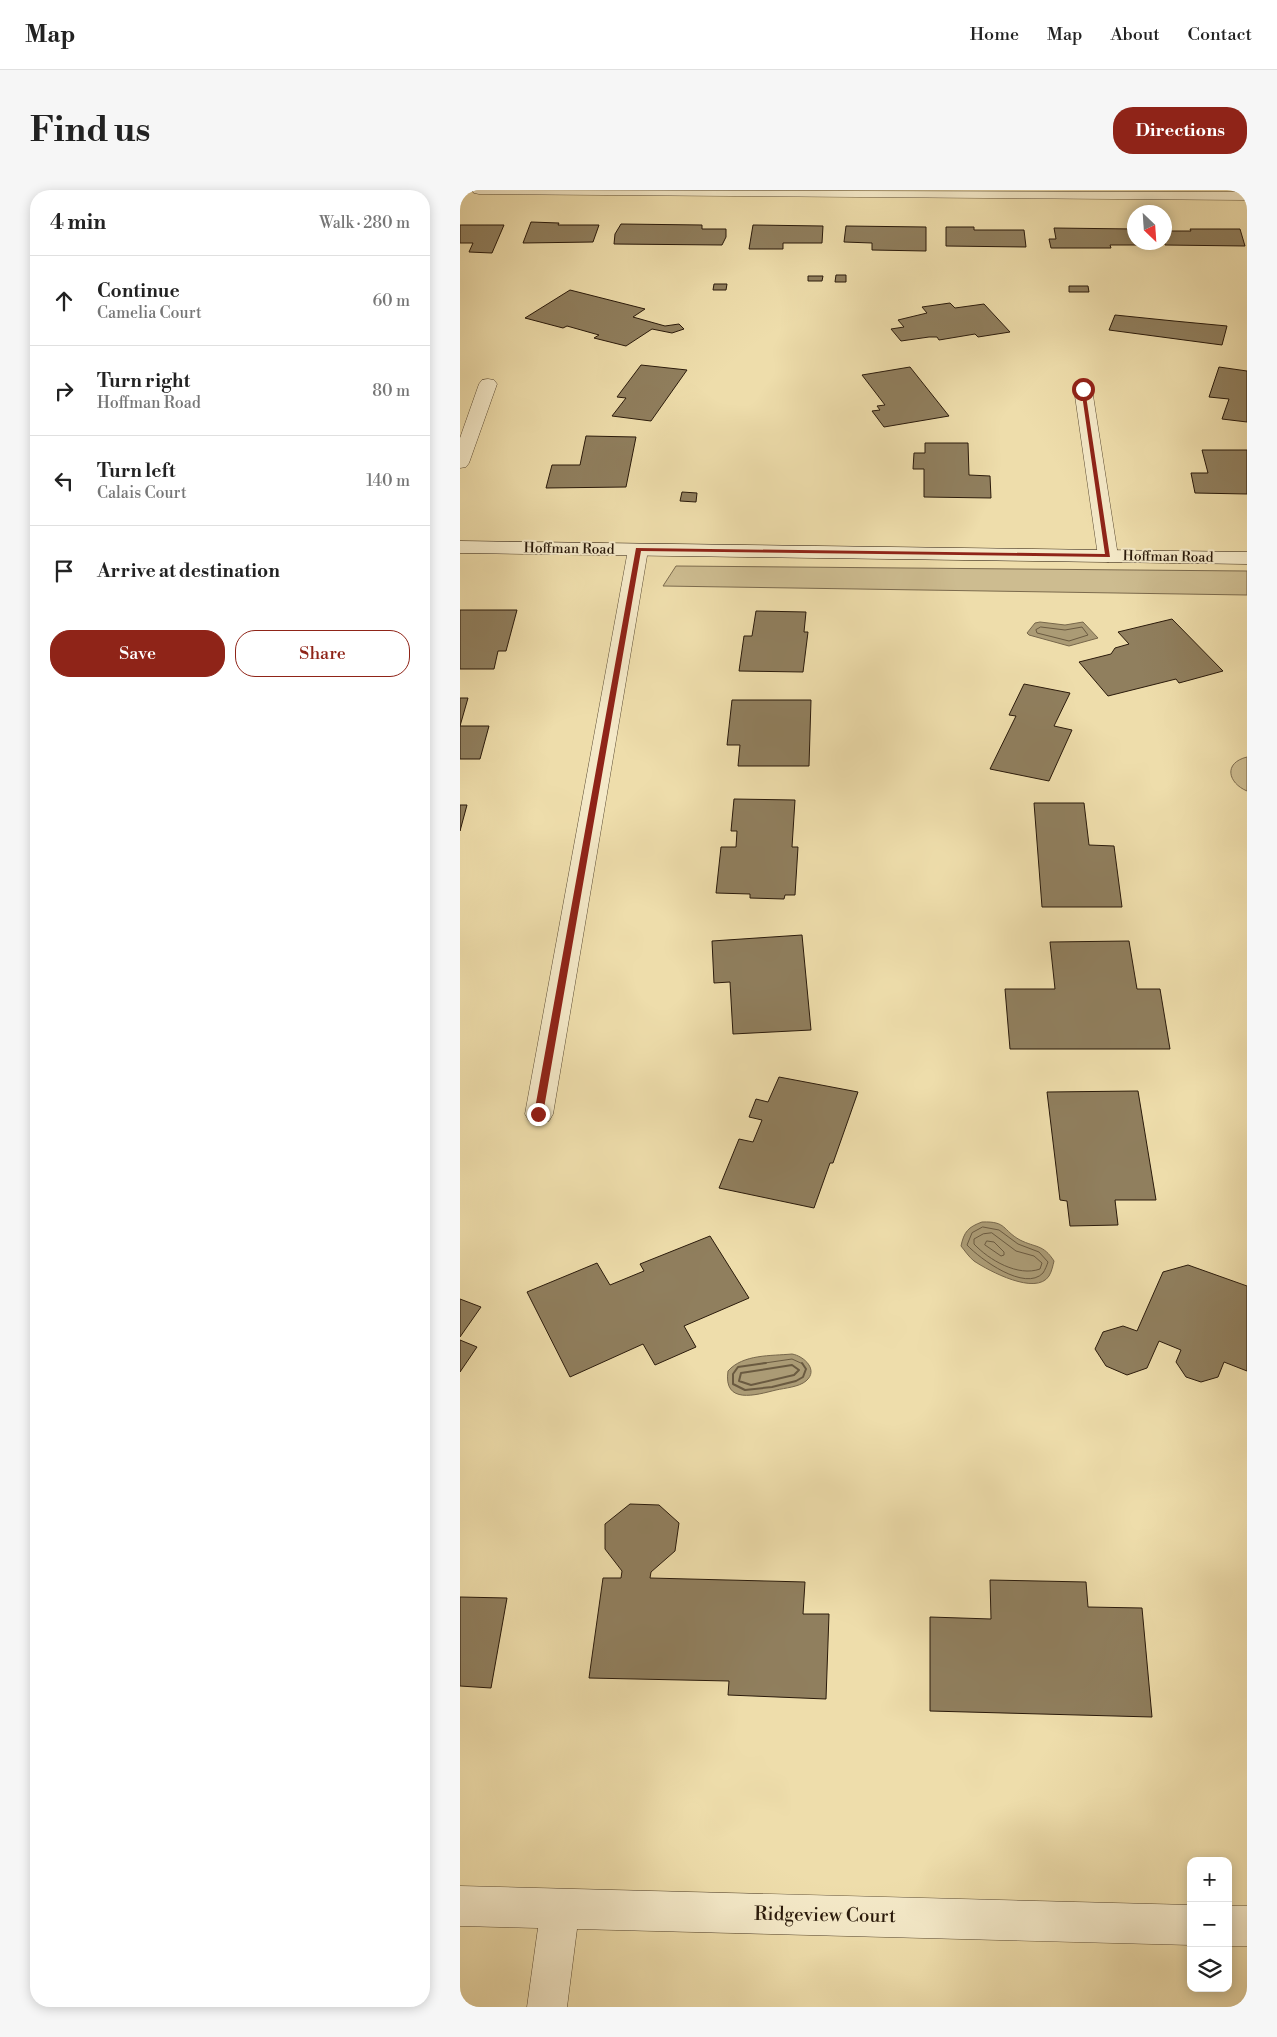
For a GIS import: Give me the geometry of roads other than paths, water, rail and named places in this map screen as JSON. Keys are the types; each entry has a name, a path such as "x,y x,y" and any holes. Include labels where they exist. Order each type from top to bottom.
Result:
{"street":[{"path":"479,190 1247,196"},
{"path":"460,464 488,384"},
{"path":"1083,389 1108,556"},
{"name":"Hoffman Road","path":"460,547 1247,558"},
{"path":"538,1114 638,550"},
{"name":"Ridgeview Court","path":"460,1906 1187,1925"},
{"path":"547,2007 560,1908"},
{"path":"1232,1926 1247,1926"}],"water":[{"path":"1083,622 1098,638 1069,646 1027,633 1035,623 1065,625"},
{"path":"982,1222 996,1223 1020,1240 1039,1247 1046,1252 1054,1261 1049,1276 1043,1282 1034,1284 1024,1283 1012,1280 974,1261 961,1246 967,1231"},
{"path":"792,1354 805,1361 810,1368 810,1377 800,1385 751,1395 736,1393 731,1389 728,1382 728,1371 734,1365 741,1361 758,1357"}]}
